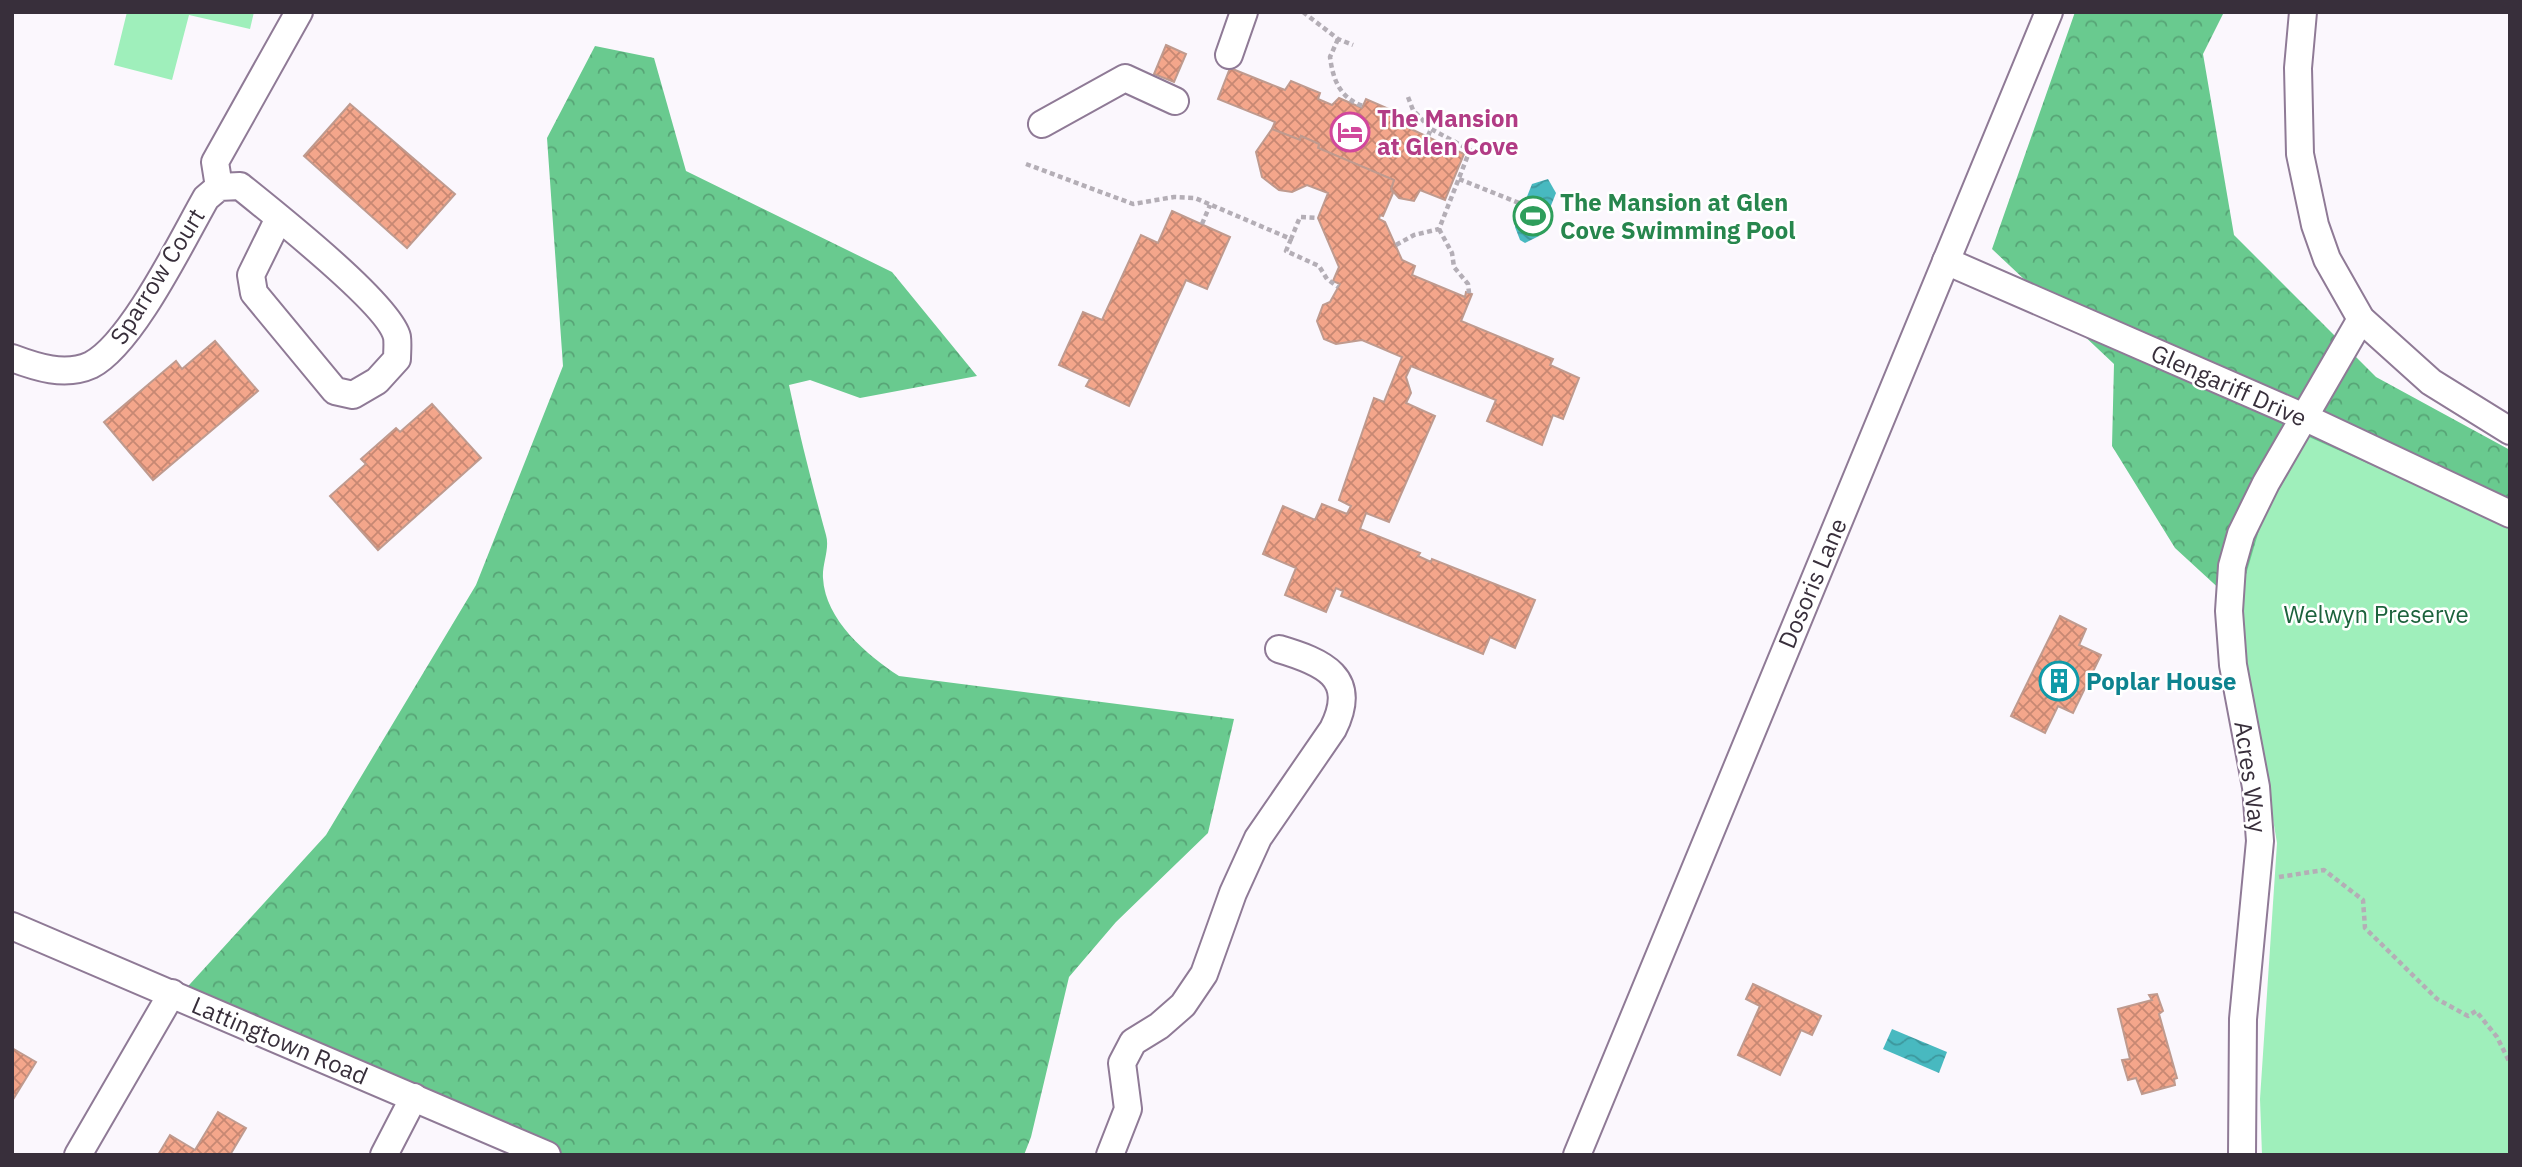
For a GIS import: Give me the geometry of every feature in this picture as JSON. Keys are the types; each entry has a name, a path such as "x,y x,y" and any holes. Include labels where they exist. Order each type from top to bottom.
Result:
{"street":[{"name":"Sparrow Court","path":"219,187 215,162 299,12"},
{"path":"1229,55 1244,12"},
{"name":"Dosoris Lane","path":"1577,1155 2049,12"},
{"path":"2303,12 2298,68 2300,154 2315,225 2327,259 2361,319 2431,382 2510,431"},
{"path":"1042,124 1125,78 1175,100"},
{"name":"Sparrow Court","path":"12,358 48,370 61,370 89,365 102,357 124,334 206,198 219,187 240,186 279,218 379,308 397,336 397,359 377,381 353,395 335,391 254,293 251,275 279,218"},
{"name":"Glengariff Drive","path":"1946,261 2306,418 2510,514"},
{"name":"Acres Way","path":"2242,1155 2243,1019 2260,841 2258,801 2233,665 2229,611 2232,566 2241,534 2266,483 2361,319"},
{"path":"1110,1155 1128,1109 1122,1063 1127,1052 1133,1042 1159,1026 1183,1005 1204,974 1233,893 1258,838 1333,729 1343,709 1341,690 1332,672 1313,659 1279,649"},
{"name":"Lattingtown Road","path":"12,926 547,1155"},
{"path":"78,1155 172,993"},
{"path":"384,1155 414,1097"}],"path":[{"path":"1303,12 1338,40 1353,46"},
{"path":"1338,40 1330,57 1337,85 1349,101 1363,106"},
{"path":"1408,97 1413,110 1431,129 1458,146 1471,150 1439,229"},
{"path":"1428,136 1431,129"},
{"path":"1026,164 1133,204 1187,196 1291,239"},
{"path":"1459,179 1524,205"},
{"path":"1202,224 1210,205"},
{"path":"1318,218 1300,217 1286,251 1319,266 1327,279 1338,287"},
{"path":"1396,245 1414,235 1439,229"},
{"path":"1439,229 1452,253 1454,267 1468,284 1469,293"},
{"path":"2256,882 2324,870 2363,900 2365,928 2437,999 2468,1016 2476,1011 2497,1037 2510,1063"}],"green space":[{"path":"127,12 254,12 250,29 189,15 172,80 114,65"},
{"path":"2075,12 2224,12 2203,54 2234,235 2376,377 2510,450 2510,670 2237,605 2175,548 2112,446 2114,364 1992,249"},
{"path":"595,46 654,58 686,171 892,272 977,376 860,398 810,380 789,385 827,540 823,573 826,593 839,622 861,647 899,676 1234,719 1208,833 1116,922 1069,977 1031,1137 1024,1155 565,1155 180,995 326,835 476,585 563,366 547,138"},
{"name":"Welwyn Preserve","path":"2309,437 2510,527 2510,1155 2262,1155 2260,1099 2277,843 2237,605 2262,520"}],"water":[{"name":"The Mansion at Glen Cove Swimming Pool","path":"1548,179 1556,193 1539,236 1525,243 1520,240 1515,227 1532,184"},
{"path":"1892,1029 1947,1052 1939,1073 1883,1049"}],"building":[{"path":"1166,45 1186,54 1174,82 1154,74"},
{"name":"The Mansion at Glen Cove","path":"1230,68 1285,90 1291,81 1320,93 1318,99 1332,105 1339,98 1362,108 1366,99 1398,113 1394,121 1464,154 1445,200 1420,190 1414,201 1399,198 1391,189 1394,180 1318,148 1319,144 1301,136 1300,140 1272,129 1275,122 1218,99"},
{"path":"350,104 455,194 407,248 304,156"},
{"path":"1272,129 1300,140 1301,136 1319,144 1318,148 1394,180 1391,189 1393,193 1379,219 1385,222 1402,260 1415,266 1412,275 1465,297 1466,292 1472,294 1461,321 1553,359 1550,365 1579,378 1563,419 1553,415 1542,445 1487,421 1496,400 1411,366 1406,377 1411,393 1406,403 1435,416 1389,522 1366,513 1360,529 1420,553 1418,556 1431,562 1432,559 1535,600 1515,648 1490,637 1483,654 1341,596 1343,591 1336,588 1326,612 1285,595 1296,568 1263,554 1283,506 1315,520 1322,504 1347,514 1351,506 1339,500 1374,398 1384,402 1402,357 1362,340 1336,344 1324,339 1317,321 1323,305 1330,302 1340,284 1333,281 1339,267 1318,218 1328,193 1307,185 1292,192 1279,190 1262,177 1256,152"},
{"path":"1172,211 1230,237 1207,289 1186,280 1129,406 1086,386 1090,379 1059,365 1083,312 1102,320 1141,235 1158,243"},
{"path":"215,341 258,391 153,480 104,422 176,361 182,369"},
{"path":"432,404 481,458 378,550 330,496 366,464 361,459 396,428 400,432"},
{"name":"Poplar House","path":"2060,616 2086,629 2079,645 2101,655 2073,713 2058,706 2045,733 2011,716"},
{"path":"1753,984 1821,1016 1812,1035 1801,1030 1780,1075 1738,1055 1760,1006 1746,999"},
{"path":"2157,994 2163,1011 2159,1014 2177,1078 2174,1079 2175,1085 2142,1094 2136,1078 2128,1080 2122,1060 2130,1059 2118,1009 2152,1000 2149,995"},
{"path":"12,1048 36,1062 14,1098 12,1096"},
{"path":"218,1112 246,1128 230,1155 158,1155 170,1135 195,1150"}],"place":[{"name":"The Mansion at Glen Cove","path":"1350,132"},
{"name":"The Mansion at Glen Cove Swimming Pool","path":"1533,216"},
{"name":"Poplar House","path":"2059,681"}]}
